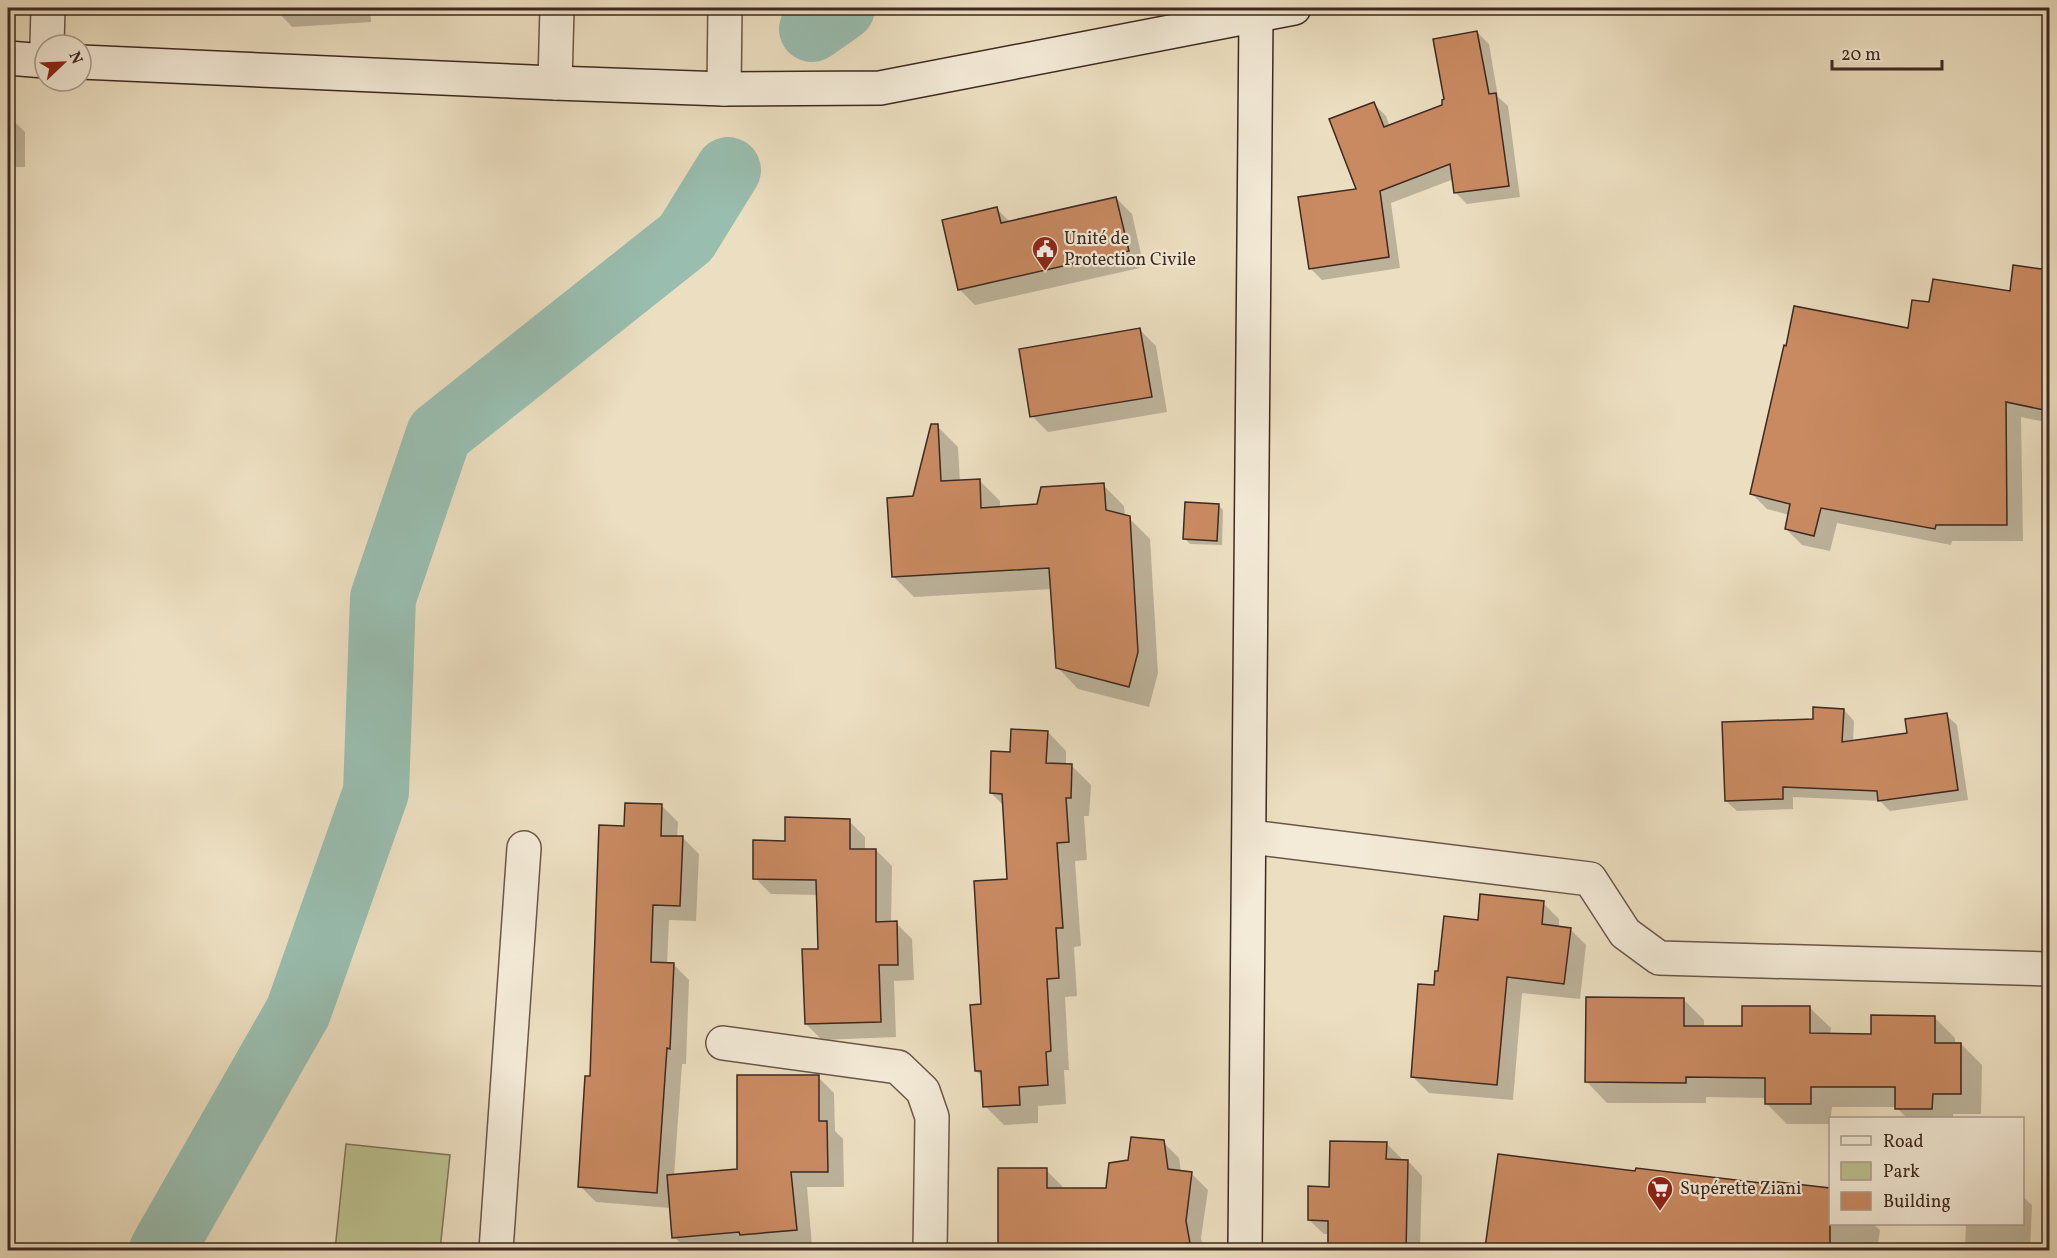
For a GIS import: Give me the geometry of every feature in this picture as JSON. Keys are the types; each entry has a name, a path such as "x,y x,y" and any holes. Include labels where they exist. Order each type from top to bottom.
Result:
{"main road":[{"path":"47,33 48,8"},
{"path":"555,83 557,8"},
{"path":"724,89 725,8"},
{"path":"93,63 724,89 880,88 1256,12 1294,8"},
{"path":"1245,1251 1256,12"},
{"path":"8,58 33,60"},
{"path":"1250,837 1590,879 1624,933 1659,958 2049,969"},
{"path":"496,1251 524,848"},
{"path":"723,1043 898,1067 923,1091 932,1117 930,1251"}],"green space":[{"path":"346,1144 450,1155 440,1250 335,1250"}],"building":[{"path":"1477,31 1489,94 1496,93 1509,186 1454,193 1450,164 1380,191 1389,257 1309,269 1298,197 1356,189 1329,119 1374,102 1384,127 1442,105 1444,99 1433,39"},
{"path":"1116,197 1129,251 958,290 942,220 997,207 1001,223"},
{"path":"2013,265 2049,270 2049,411 2006,402 2007,525 1936,525 1935,529 1821,508 1814,536 1785,529 1790,504 1750,494 1794,306 1908,328 1912,300 1929,302 1933,279 2010,291"},
{"path":"1140,328 1152,397 1030,417 1019,349"},
{"path":"931,424 938,424 941,481 980,479 981,508 1037,504 1041,487 1104,483 1106,510 1130,516 1138,652 1129,687 1056,668 1049,568 892,577 887,498 913,496"},
{"path":"1185,502 1219,504 1217,541 1183,539"},
{"path":"1813,707 1844,709 1842,742 1907,733 1905,719 1947,713 1958,790 1878,801 1877,791 1783,787 1783,799 1725,801 1722,722 1813,719"},
{"path":"1011,729 1048,731 1046,763 1072,764 1071,798 1066,798 1069,842 1057,843 1063,928 1056,928 1059,978 1047,979 1051,1051 1046,1052 1048,1085 1019,1087 1020,1105 983,1107 981,1071 975,1071 970,1005 981,1004 974,881 1007,879 1002,794 990,793 991,751 1010,752"},
{"path":"625,803 662,804 661,836 683,836 680,906 653,905 651,962 674,963 670,1049 667,1048 657,1193 578,1187 585,1076 590,1076 599,825 624,826"},
{"path":"785,817 850,819 850,849 876,849 876,922 897,921 898,965 879,965 881,1022 805,1024 802,949 818,949 816,880 753,879 753,840 785,841"},
{"path":"1480,894 1544,901 1542,924 1571,928 1564,984 1507,977 1497,1085 1411,1077 1418,984 1434,985 1435,971 1438,971 1444,916 1478,920"},
{"path":"1586,997 1684,998 1684,1026 1742,1026 1742,1006 1810,1006 1810,1033 1871,1034 1871,1015 1935,1016 1935,1043 1961,1043 1961,1094 1933,1094 1932,1109 1895,1109 1895,1087 1811,1087 1811,1104 1765,1104 1765,1078 1686,1077 1686,1083 1585,1082"},
{"path":"737,1075 819,1075 819,1121 827,1121 828,1172 791,1172 797,1230 672,1238 667,1175 737,1169"},
{"path":"1131,1137 1164,1140 1168,1169 1192,1172 1186,1221 1190,1243 1157,1248 1157,1251 998,1251 998,1168 1047,1168 1047,1188 1106,1188 1109,1163 1128,1160"},
{"path":"1330,1141 1387,1142 1386,1159 1408,1160 1406,1251 1328,1251 1328,1221 1308,1220 1308,1186 1329,1187"},
{"name":"Supérette Ziani","path":"1498,1154 1635,1171 1636,1168 1761,1183 1762,1180 1829,1188 1830,1245 1827,1245 1827,1251 1745,1251 1704,1245 1703,1251 1615,1251 1579,1245 1579,1251 1500,1251 1485,1248"}],"waterway":[{"path":"812,29 842,8"},
{"path":"162,1250 298,1012 376,792 383,598 439,434 686,238 728,170"}],"place":[{"name":"Unité de Protection Civile","path":"1045,272"},
{"name":"Supérette Ziani","path":"1660,1212"}]}
